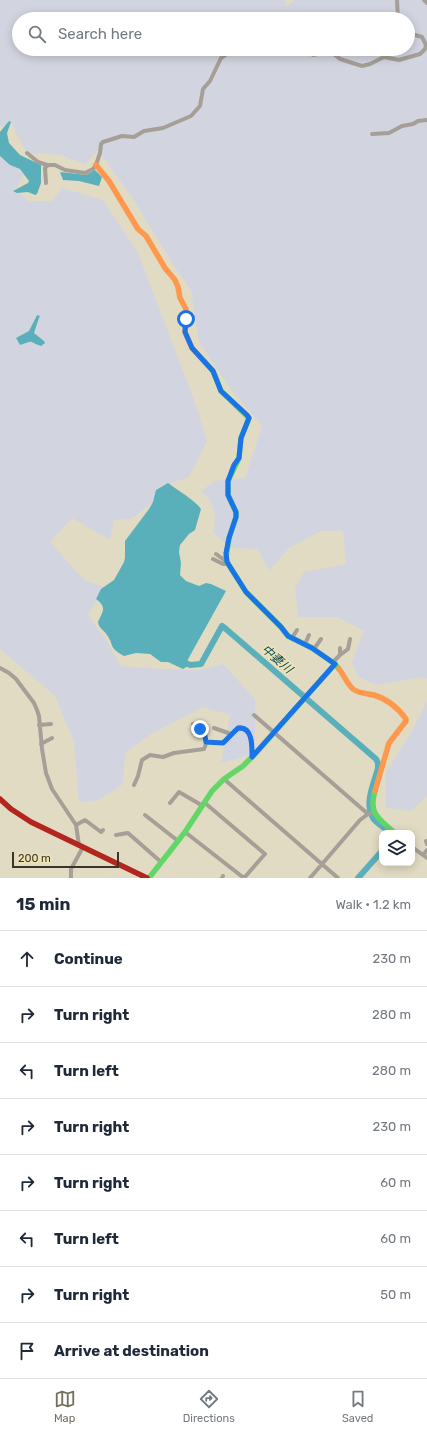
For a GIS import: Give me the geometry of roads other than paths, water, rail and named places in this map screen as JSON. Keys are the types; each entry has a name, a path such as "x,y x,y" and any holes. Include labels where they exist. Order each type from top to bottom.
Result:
{"street":[{"path":"397,0 398,12"},
{"path":"424,0 427,3"},
{"path":"415,35 422,37 426,45 424,51 415,55"},
{"path":"27,153 38,162 47,165 55,165 65,170 82,173 89,171 96,165 101,144 103,142 122,136 136,136 144,131 162,128 191,116 200,106 203,89 210,81 221,58 224,56"},
{"path":"336,56 340,59 365,66 384,58 399,60 413,56"},
{"path":"372,134 389,133 402,126 427,120"},
{"path":"46,183 45,168 47,165"},
{"path":"96,165 109,181 138,229 146,236 165,268 175,280 180,298 186,309 185,332 192,348 213,371 221,391 249,418 241,438 239,458 234,465 228,481 228,495 236,512 236,517 226,553 227,563"},
{"path":"216,554 227,563 246,592 281,627 286,635 314,649 338,666 352,688 358,692 374,695 383,699 391,704 406,720 388,744 372,802 371,812 360,820 310,878"},
{"path":"213,559 223,564 227,563"},
{"path":"292,638 297,630"},
{"path":"305,644 309,634"},
{"path":"0,799 11,809 31,822 148,878 185,832 212,791 224,779 243,766 274,733 340,655 348,649 350,639"},
{"path":"314,649 321,640"},
{"path":"340,648 340,655"},
{"path":"0,668 16,679 34,703 39,716 41,744 46,773 58,798 76,825 81,846 69,876"},
{"path":"254,715 392,830"},
{"path":"39,725 51,724"},
{"path":"134,785 142,759 150,755 163,757 174,753 199,751 204,749 206,742 202,731 193,724"},
{"path":"214,728 231,734"},
{"path":"206,742 223,743 238,728 241,728 246,730 251,738 252,757"},
{"path":"41,744 52,738"},
{"path":"224,779 338,878"},
{"path":"170,803 179,792 204,804 265,854 244,878 185,832"},
{"path":"145,815 178,841"},
{"path":"76,825 85,820 101,832 103,830"},
{"path":"116,835 128,833 161,862"},
{"path":"415,849 425,856 427,850"}],"water":[{"path":"9,121 11,122 7,133 9,143 20,155 41,165 41,183 37,194 35,195 28,192 17,193 13,191 29,181 20,169 10,165 0,156 0,132"},
{"path":"95,170 102,177 99,186 79,181 63,180 60,172 86,175"},
{"path":"37,315 40,316 34,333 45,343 41,346 31,342 20,345 16,338 29,331"},
{"path":"168,483 201,509 195,530 189,534 180,545 180,575 186,581 199,586 206,583 226,591 187,661 188,666 183,669 168,662 161,662 150,654 136,653 124,656 116,651 112,647 107,635 100,628 98,622 103,608 100,602 96,599 101,589 114,580 124,562 125,541 149,509 153,502 156,490"}],"waterway":[{"name":"中妻川","path":"181,660 190,665 201,664 222,626 226,629 376,759 378,768 369,806 373,818 387,830"},
{"name":"中妻川","path":"358,878 379,854"}]}
